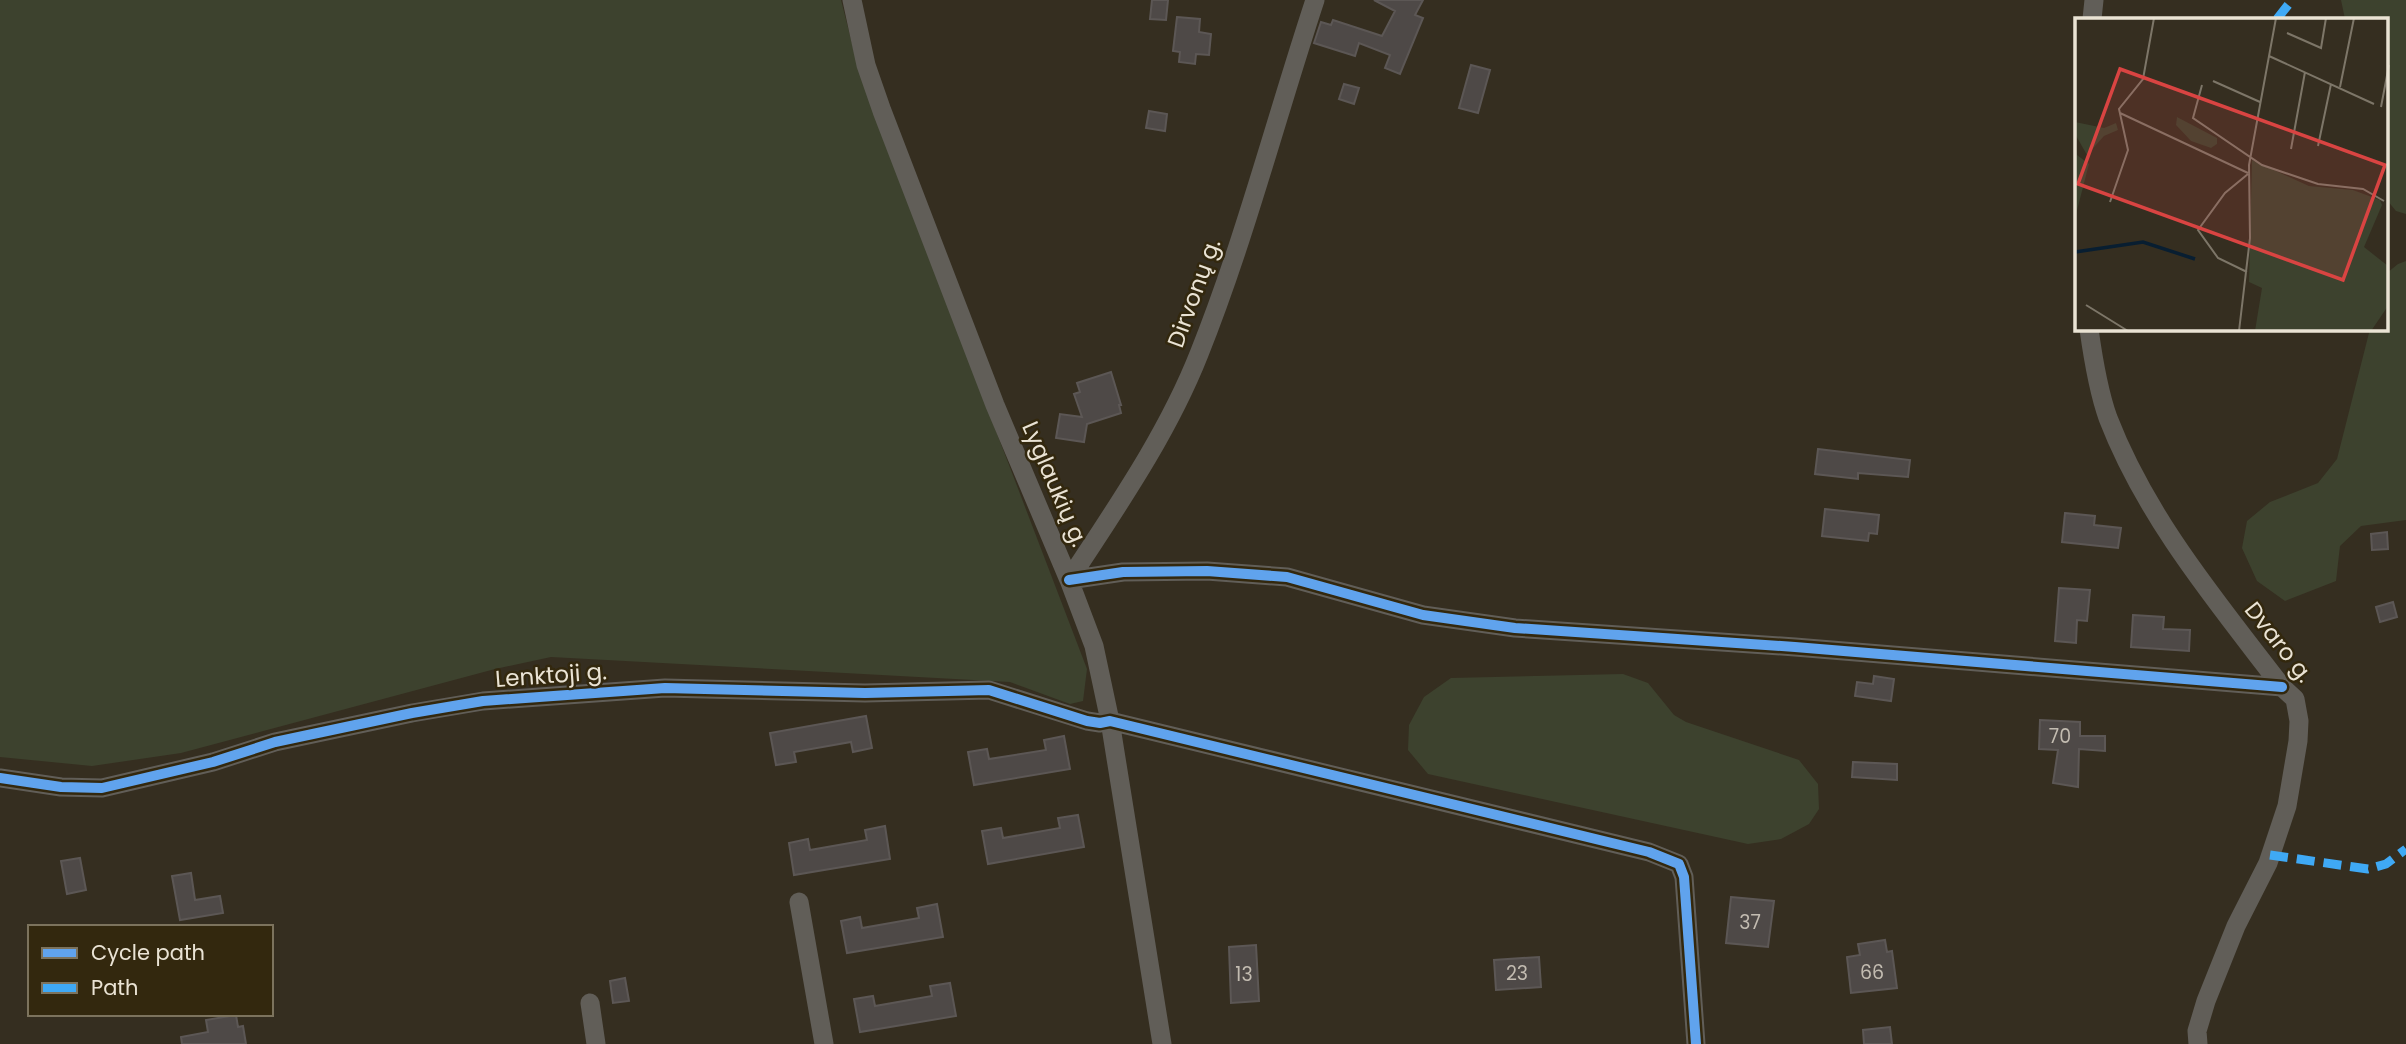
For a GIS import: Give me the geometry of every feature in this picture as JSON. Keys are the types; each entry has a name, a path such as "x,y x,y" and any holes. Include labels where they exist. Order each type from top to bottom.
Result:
{"street":[{"name":"Lyglaukių g.","path":"852,0 866,65 882,111 995,405 1094,646 1110,721 1162,1044"},
{"name":"Dirvonų g.","path":"1069,580 1168,420 1199,355 1259,184 1315,0"},
{"path":"2092,18 2094,0"},
{"name":"Dvaro g.","path":"2089,331 2092,355 2108,416 2130,469 2150,505 2205,586 2282,687 2295,699 2299,721 2287,806 2268,863 2236,926 2206,1001 2197,1031 2198,1044"},
{"path":"1069,580 1123,572 1207,571 1273,576 1423,615 1515,628 1795,647 2282,687"},
{"name":"Lenktoji g.","path":"0,778 61,787 102,788 213,762 275,742 483,701 665,688 865,693 989,690 1087,721 1110,721 1649,852 1679,864 1684,877 1696,1044"},
{"path":"799,902 824,1044"},
{"path":"590,1003 596,1044"}],"green space":[{"path":"0,0 841,0 857,63 887,146 1087,669 1083,701 1070,704 1010,682 551,657 495,669 181,753 92,766 0,757"},
{"path":"2341,0 2406,0 2406,214 2396,211 2388,201 2388,18 2345,18"},
{"path":"2406,261 2406,520 2361,526 2340,546 2336,581 2285,601 2257,581 2242,548 2247,521 2270,502 2318,483 2337,459 2369,331 2388,331 2388,272"},
{"path":"1623,674 1648,683 1674,715 1686,722 1799,760 1818,784 1819,809 1809,824 1781,839 1748,844 1428,774 1408,750 1409,725 1424,697 1451,678"}],"building":[{"path":"1152,0 1168,0 1166,20 1150,19"},
{"path":"1374,0 1423,0 1415,15 1423,18 1400,74 1385,68 1390,55 1359,43 1355,56 1314,43 1321,22 1331,25 1333,20 1382,36 1395,11"},
{"path":"1177,17 1200,19 1199,32 1211,34 1209,55 1196,54 1195,64 1179,62 1180,52 1173,51"},
{"path":"1471,65 1490,70 1478,113 1459,108"},
{"path":"1344,84 1359,88 1354,104 1339,99"},
{"path":"1149,111 1167,114 1165,131 1146,128"},
{"path":"1111,372 1121,413 1087,424 1084,442 1056,438 1060,414 1082,417 1074,394 1080,392 1077,383"},
{"path":"1818,449 1910,460 1908,477 1858,473 1858,479 1815,474"},
{"path":"1825,509 1879,515 1877,534 1869,533 1868,541 1822,536"},
{"path":"2065,513 2095,516 2094,525 2121,528 2118,548 2062,542"},
{"path":"2387,532 2388,549 2372,550 2371,534"},
{"path":"2059,588 2090,590 2087,621 2077,620 2076,643 2055,641"},
{"path":"2393,602 2397,617 2380,622 2376,607"},
{"path":"2133,615 2164,617 2163,629 2190,630 2189,651 2131,647"},
{"path":"1874,676 1894,679 1891,701 1855,696 1857,682 1873,684"},
{"path":"866,716 872,748 853,752 851,742 794,752 796,762 776,765 770,733"},
{"path":"2040,720 2080,722 2080,736 2105,736 2105,751 2079,749 2078,787 2053,783 2058,750 2039,749"},
{"path":"1064,736 1070,769 974,785 968,752 987,749 989,759 1046,750 1044,740"},
{"path":"1853,762 1897,764 1897,780 1852,777"},
{"path":"1078,815 1084,847 988,864 982,831 1001,828 1003,838 1060,828 1058,818"},
{"path":"885,826 890,859 794,875 789,843 808,839 810,850 867,840 865,830"},
{"path":"80,858 86,890 67,894 61,861"},
{"path":"191,873 195,900 220,896 223,913 180,920 172,876"},
{"path":"1731,897 1774,901 1768,947 1726,943"},
{"path":"937,904 943,937 847,953 841,921 860,917 862,928 919,918 917,908"},
{"path":"1885,940 1887,952 1892,951 1897,988 1851,993 1847,957 1860,955 1858,944"},
{"path":"1256,945 1259,1001 1231,1003 1229,947"},
{"path":"1539,957 1541,987 1496,990 1494,960"},
{"path":"625,978 629,1001 613,1003 610,981"},
{"path":"950,983 956,1016 860,1032 854,999 873,996 875,1006 932,996 930,986"},
{"path":"236,1016 238,1027 243,1026 246,1044 182,1044 181,1037 208,1032 206,1020"},
{"path":"1890,1027 1892,1044 1864,1044 1863,1030"}],"marked path":[{"path":"2278,18 2292,0"},
{"path":"2270,855 2368,869 2386,864 2406,849"}],"cycle path":[{"path":"1069,580 1123,572 1207,571 1287,577 1423,615 1515,628 1795,647 2282,687"},
{"path":"0,778 61,787 102,788 213,762 275,742 483,701 665,688 865,693 989,690 1087,721 1110,721 1649,852 1679,864 1684,877 1696,1044"}]}
